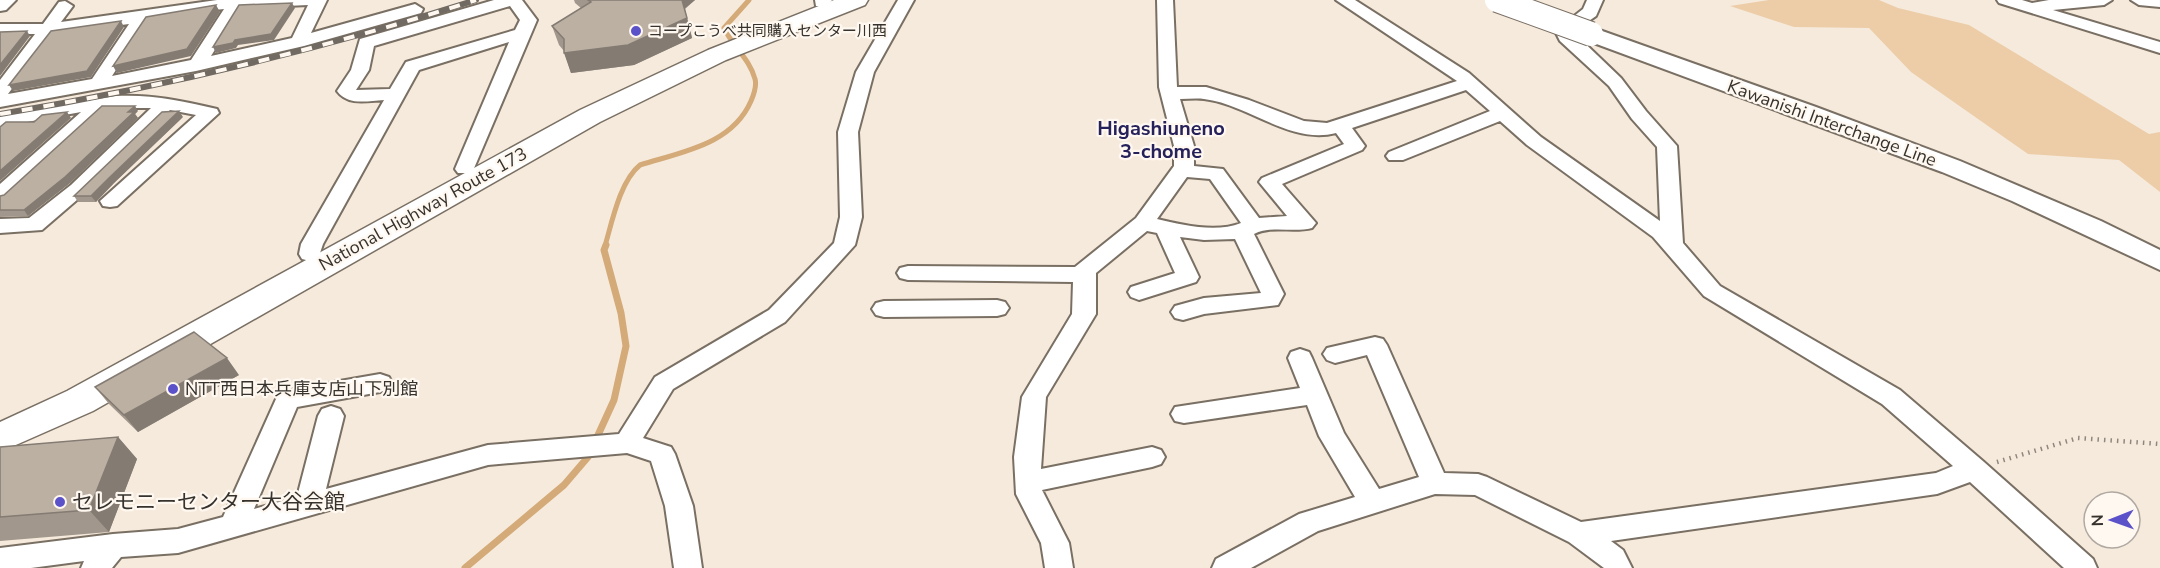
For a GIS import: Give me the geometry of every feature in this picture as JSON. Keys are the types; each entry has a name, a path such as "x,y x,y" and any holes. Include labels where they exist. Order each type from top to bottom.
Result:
{"highway":[{"name":"National Highway Route 173","path":"0,418 75,383 465,169 617,89 709,47 824,0"},
{"name":"National Highway Route 173","path":"0,438 80,400 590,116 717,55 856,0"}],"main road":[{"name":"Kawanishi Interchange Line","path":"1497,0 1596,30 1903,135 2056,196 2160,246"},
{"name":"Kawanishi Interchange Line","path":"1526,0 1596,30 2031,200 2160,261"}],"street":[{"path":"0,6 8,0"},
{"path":"0,29 49,29 236,3 318,0 298,42"},
{"path":"397,94 351,96 346,91 360,70 366,43 514,0 530,20 522,33 465,169"},
{"path":"627,442 663,383 777,316 844,245 851,217 848,132 865,72 906,0"},
{"path":"1059,568 1055,543 1029,494 1027,457 1034,397 1084,314 1086,270 1143,223 1184,167 1184,146 1170,93 1164,0"},
{"path":"1344,0 1469,83 1534,141 1662,232 1712,291 1891,397 1975,469 2083,568"},
{"path":"1595,0 1590,12 1564,31 1566,37 1615,82 1639,115 1667,146 1672,244"},
{"path":"2005,0 2160,48"},
{"path":"2028,7 2104,0"},
{"path":"2139,0 2160,2"},
{"path":"196,66 236,3"},
{"path":"0,92 65,6"},
{"path":"0,133 8,120 196,66 298,42 415,9"},
{"path":"0,195 99,94 142,17"},
{"path":"310,254 312,244 412,66 522,33"},
{"path":"1170,93 1206,93 1301,127 1328,129 1469,83"},
{"path":"0,101 99,94 210,112 110,201"},
{"path":"0,226 34,225 78,189 166,104"},
{"path":"1396,156 1503,113"},
{"path":"1143,223 1215,233 1305,223 1269,182 1355,146 1341,126"},
{"path":"1180,171 1216,173 1248,229 1273,294 1270,300 1204,306 1184,312"},
{"path":"1139,292 1188,277 1166,228"},
{"path":"908,273 1085,275"},
{"path":"884,309 990,308 985,274"},
{"path":"1335,354 1375,345 1435,483"},
{"path":"1300,358 1313,395 1332,436 1373,502"},
{"path":"233,525 288,399 380,383"},
{"path":"1184,414 1313,395"},
{"path":"309,504 331,416"},
{"path":"0,560 113,546 177,541 488,455 627,442 662,454 679,506 688,568"},
{"path":"1028,482 1152,457"},
{"path":"1579,534 1937,483 1975,469"},
{"path":"1226,568 1309,522 1435,483 1478,485 1579,534 1613,558 1618,568"},
{"path":"95,568 113,546"}],"path":[{"path":"1975,469 2078,438 2160,444"}],"shaded area":[{"path":"1769,0 1879,0 1898,8 1969,25 2149,134 2160,132 2160,192 2119,160 2028,154 1911,72 1869,28 1794,27 1730,6"}],"building":[{"path":"588,0 682,0 687,18 628,45 564,53 564,39 552,26 591,2"},
{"path":"292,3 271,34 235,40 233,43 213,47 239,5"},
{"path":"216,5 187,49 113,66 146,17"},
{"path":"121,21 87,71 9,85 51,31"},
{"path":"27,31 0,65 0,32"},
{"path":"102,106 135,106 128,112 134,112 65,177 24,210 0,210 0,196 4,195"},
{"path":"179,111 91,196 74,196 162,112"},
{"path":"67,112 0,171 0,127 6,122 34,122 42,115"},
{"path":"194,332 227,358 124,415 95,387"},
{"path":"118,437 89,510 0,517 0,447"}],"waterway":[{"path":"605,246 622,191 640,165 688,151 718,137 731,128 751,101 755,87 753,72 724,28 749,0"},
{"path":"465,568 564,485 588,457 614,400 626,346 621,313 604,250 606,245"}],"railway":[{"path":"0,114 121,92 240,66 359,35 476,0"}],"place":[{"name":"コープこうべ共同購入センター川西","path":"636,31"},
{"name":"NTT西日本兵庫支店山下別館","path":"173,389"},
{"name":"セレモニーセンター大谷会館","path":"60,502"}],"district":[{"name":"Higashiuneno 3-chome","path":"1161,140"}]}
